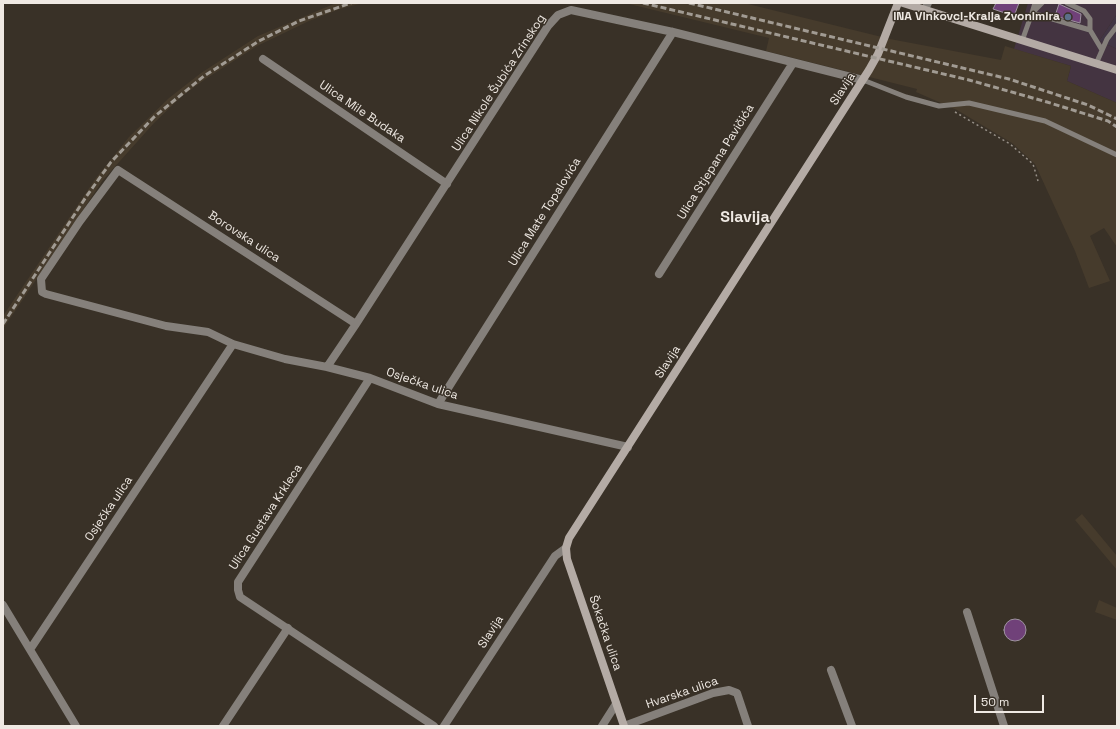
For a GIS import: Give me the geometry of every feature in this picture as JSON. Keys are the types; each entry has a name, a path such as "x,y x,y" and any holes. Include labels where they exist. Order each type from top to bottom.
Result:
{"street":[{"name":"Slavija","path":"444,726 555,556 566,548 569,538 863,80 878,54 898,3"},
{"path":"903,3 926,6 1022,41 1117,70"},
{"name":"Ulica Nikole Šubića Zrinskog","path":"327,366 447,184 548,26 558,14 571,10 673,32 863,80"},
{"name":"Ulica Mate Topalovića","path":"438,404 673,32"},
{"name":"Ulica Mile Budaka","path":"263,59 447,184"},
{"name":"Ulica Stjepana Pavičića","path":"659,274 793,63"},
{"name":"Osječka ulica","path":"118,170 80,221 41,279 42,292 166,326 208,332 233,344 285,359 327,366 370,378 438,404 628,447"},
{"name":"Borovska ulica","path":"118,170 356,324"},
{"name":"Osječka ulica","path":"31,648 233,344"},
{"name":"Ulica Gustava Krkleca","path":"370,378 238,582 238,590 240,597 434,726"},
{"name":"Šokačka ulica","path":"566,548 567,559 624,726"},
{"path":"3,605 31,648 76,726"},
{"path":"967,612 1004,726"},
{"path":"223,726 288,628"},
{"path":"831,670 852,726"},
{"name":"Hvarska ulica","path":"624,726 713,693 729,690 737,693 748,726"},
{"path":"602,726 616,704"}],"lane":[{"path":"1022,41 1035,3"},
{"path":"1032,13 1042,3"},
{"path":"1067,3 1084,10 1090,19 1090,30 1102,50"},
{"path":"1032,13 1090,30"},
{"path":"1096,64 1107,39 1117,26"},
{"path":"863,80 906,97 938,106 969,103 1045,121 1117,155"}],"path":[{"path":"947,106 986,131 1010,144 1033,164 1038,181"}],"shaded area":[{"path":"336,3 363,3 340,9 309,21 257,46 204,80 181,97 154,123 103,180 3,329 3,316 96,178 129,137 169,98 201,73 258,36"},
{"path":"625,3 744,3 890,39 1001,60 1005,46 1071,66 1067,81 1117,103 1117,247 1104,228 1090,236 1110,281 1089,288 1075,251 1035,164 1012,143 957,110 916,92 917,89 766,51 769,38"},
{"path":"1028,3 1117,3 1117,14 1099,41 1117,49 1117,103 1067,81 1071,66 1014,49"},
{"path":"1117,14 1117,49 1099,41"},
{"path":"1082,514 1117,556 1117,570 1075,520"},
{"path":"1099,600 1117,608 1117,620 1095,612"}],"building":[{"path":"996,3 1019,3 1014,16 993,9"},
{"path":"1059,4 1081,14 1080,23 1055,16"},
{"path":"1011,619 1019,619 1026,626 1026,634 1019,641 1011,641 1004,634 1004,626"}],"railway":[{"path":"3,324 86,197 111,162 154,117 204,76 259,41 299,21 351,3"},
{"path":"643,3 969,80 1108,121 1117,127"},
{"path":"689,3 1009,79 1088,105 1117,119"}],"place":[{"name":"INA Vinkovci-Kralja Zvonimira","path":"1068,17"}],"district":[{"name":"Slavija","path":"745,218"}]}
